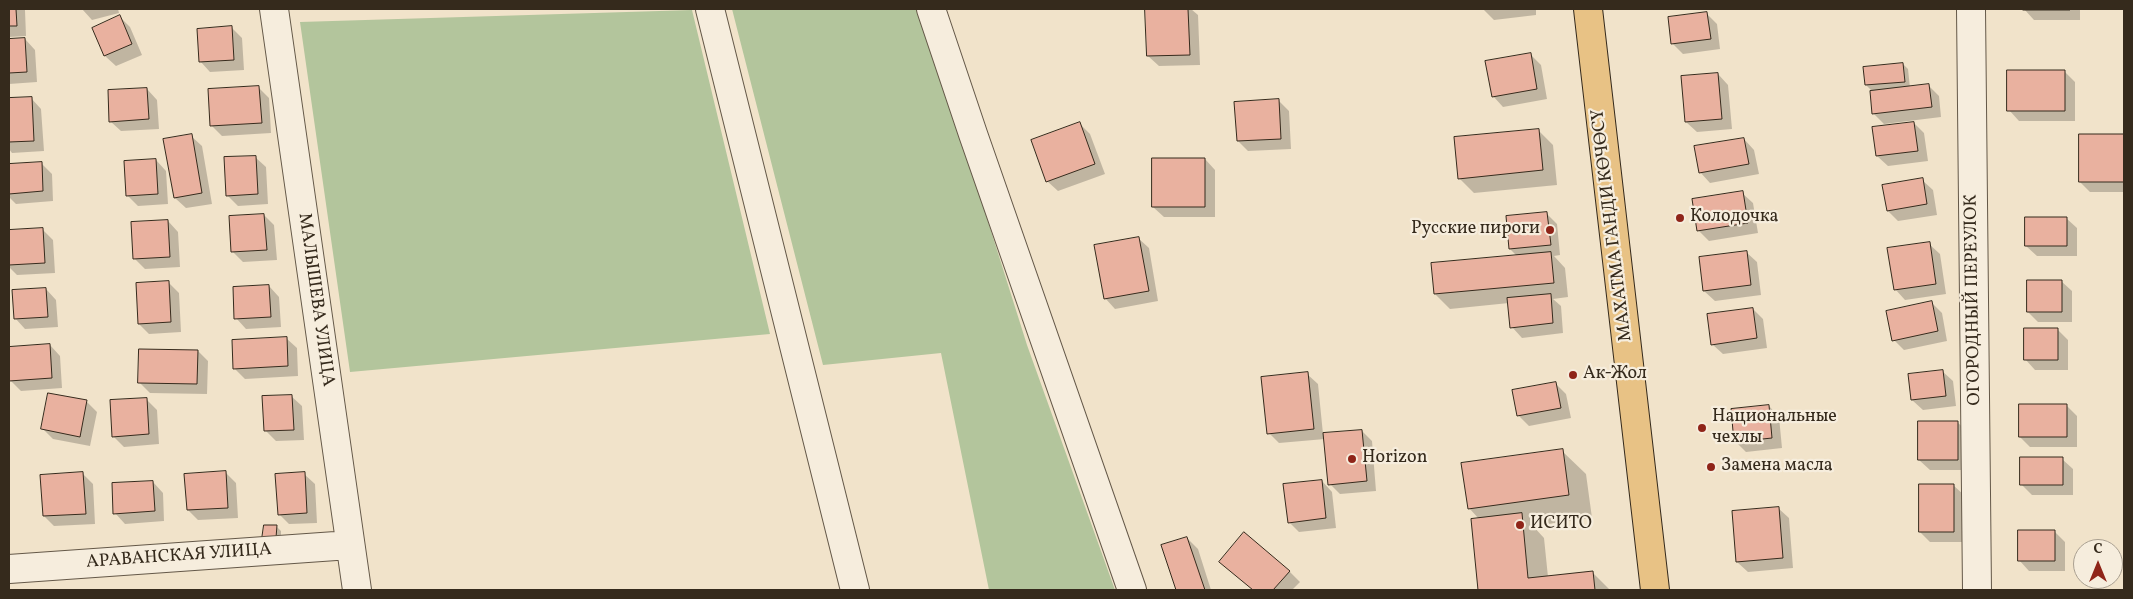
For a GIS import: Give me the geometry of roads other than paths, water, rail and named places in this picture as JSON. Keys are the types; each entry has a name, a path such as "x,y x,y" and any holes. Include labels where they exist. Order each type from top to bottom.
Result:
{"main road":[{"name":"МАХАТМА ГАНДИ КӨЧӨСҮ","path":"1588,9 1655,590"}],"street":[{"name":"МАЛЫШЕВА УЛИЦА","path":"274,9 357,590"},
{"path":"710,9 855,590"},
{"path":"932,9 976,143 1132,590"},
{"path":"952,9 1150,590"},
{"name":"ОГОРОДНЫЙ ПЕРЕУЛОК","path":"1971,9 1977,590"},
{"name":"АРАВАНСКАЯ УЛИЦА","path":"9,569 350,544"}],"place":[{"name":"Колодочка","path":"1680,218"},
{"name":"Русские пироги","path":"1550,230"},
{"name":"Ак-Жол","path":"1573,375"},
{"name":"Национальные чехлы","path":"1702,428"},
{"name":"Horizon","path":"1352,459"},
{"name":"Замена масла","path":"1711,467"},
{"name":"ИСИТО","path":"1520,525"}]}
